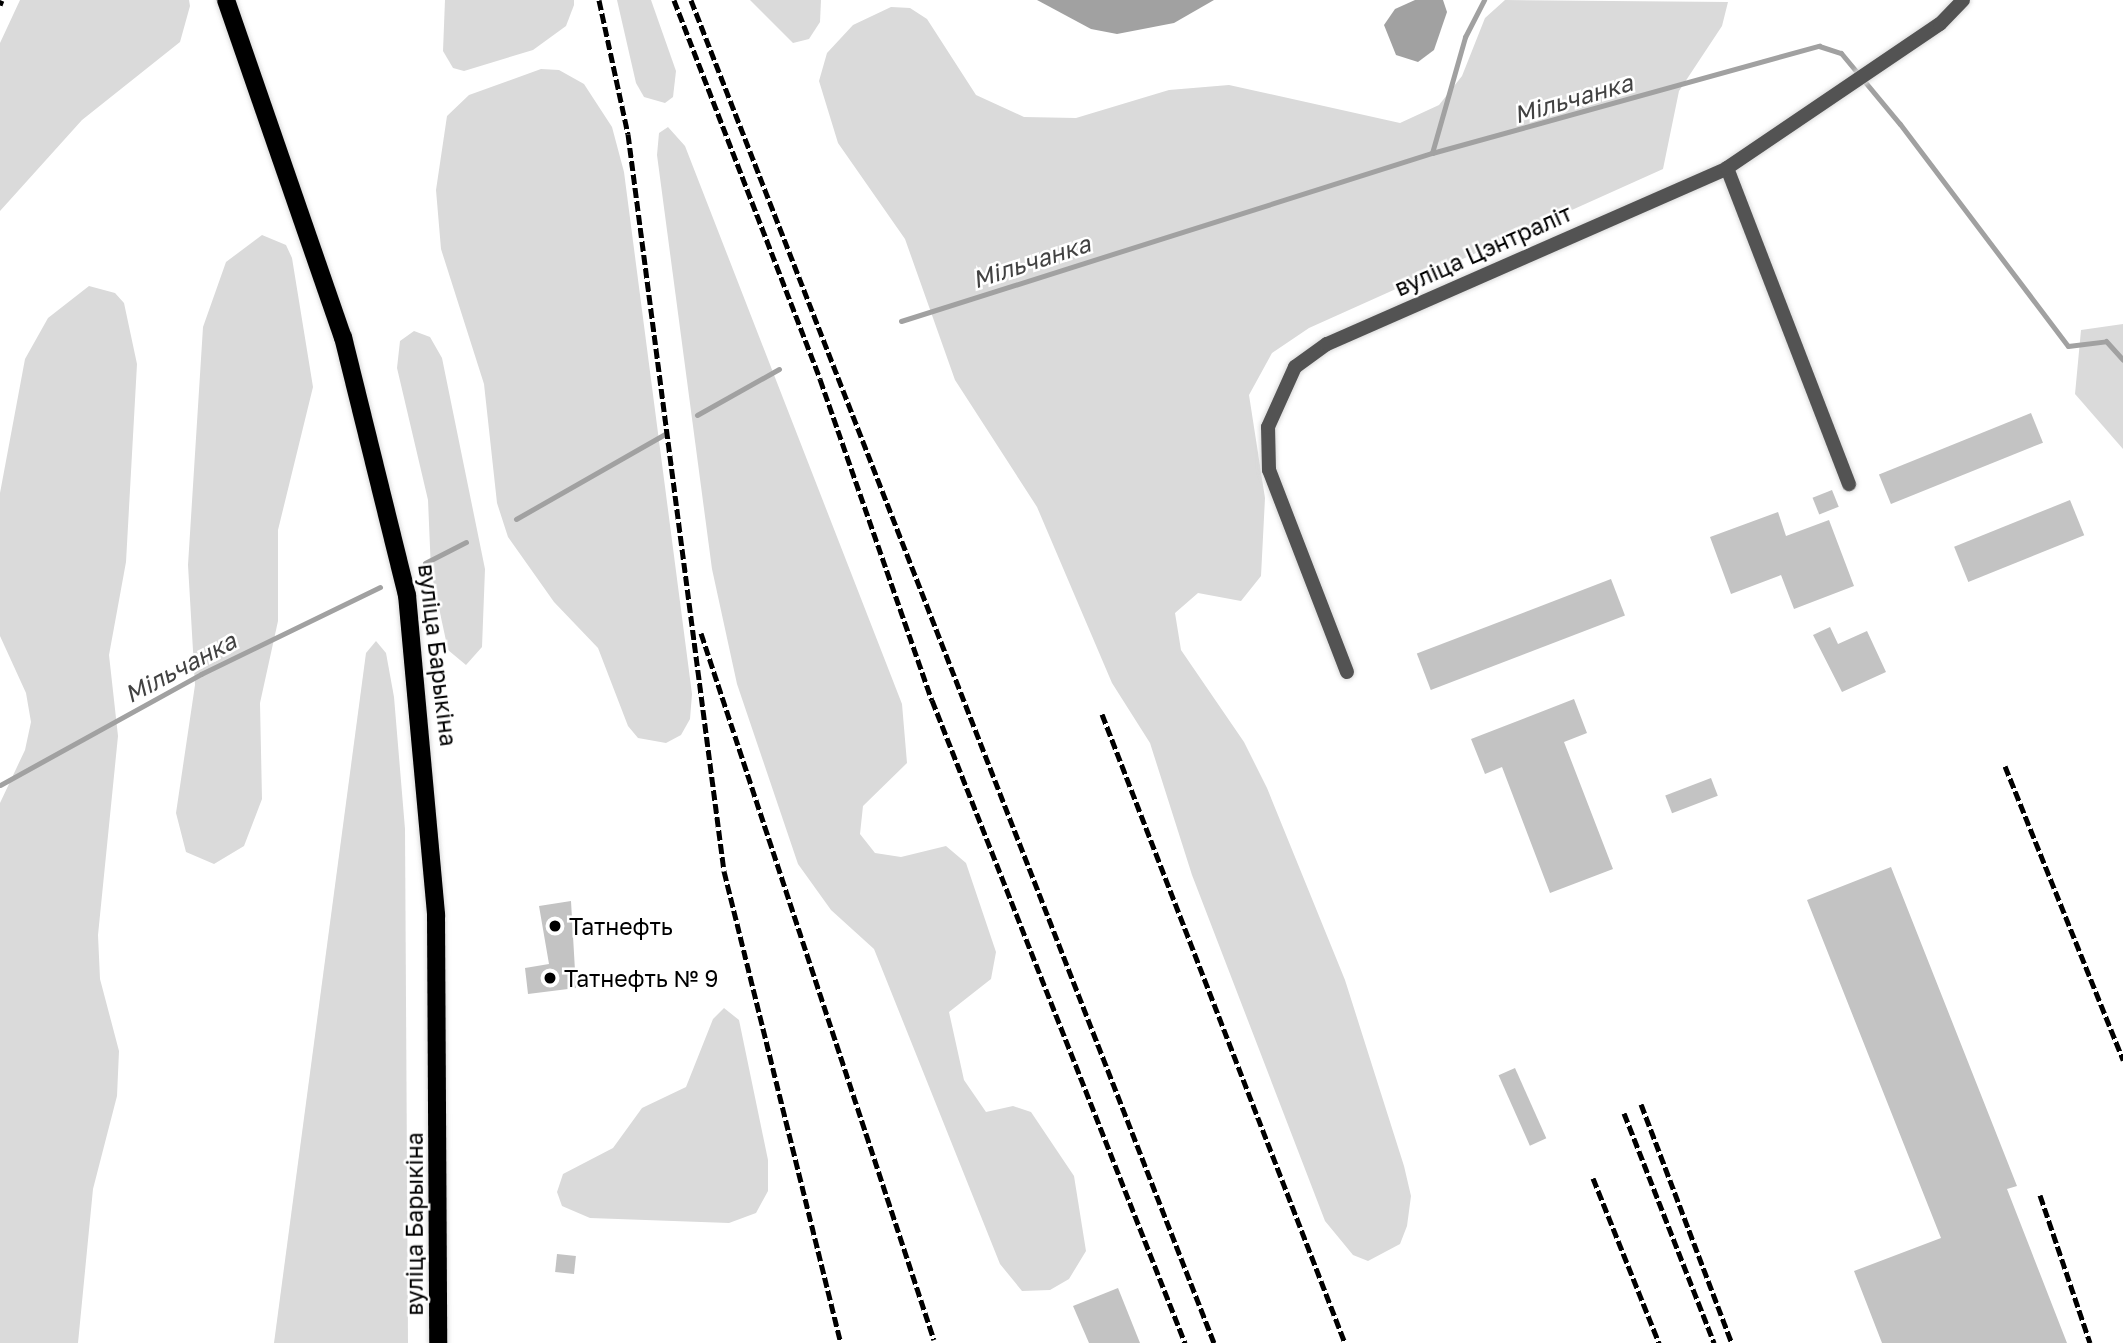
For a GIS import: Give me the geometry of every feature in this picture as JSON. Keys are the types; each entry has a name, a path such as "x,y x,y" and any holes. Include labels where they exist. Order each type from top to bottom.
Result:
{"main road":[{"name":"вуліца Барыкіна","path":"226,0 343,337 407,596 436,915 438,1343"}],"street":[{"name":"вуліца Цэнтраліт","path":"1347,672 1269,470 1268,428 1295,367 1327,344 1727,168 1900,51 1963,0"},
{"path":"1727,168 1849,484"}],"shaded area":[{"path":"20,0 189,0 190,6 180,42 82,120 0,211 0,43"},
{"path":"445,0 574,0 574,5 566,26 533,50 464,71 453,68 443,51"},
{"path":"617,0 651,0 676,71 673,97 665,103 644,97 636,83"},
{"path":"750,0 821,0 820,22 809,39 793,43"},
{"path":"1037,0 1214,0 1174,23 1117,34 1091,29"},
{"path":"1415,0 1443,0 1447,12 1434,50 1418,62 1396,55 1384,25 1395,9"},
{"path":"1505,0 1728,2 1722,26 1679,91 1663,169 1309,328 1272,353 1249,395 1265,498 1261,576 1241,601 1198,593 1175,613 1181,650 1244,742 1267,788 1345,980 1404,1166 1411,1196 1407,1226 1400,1244 1368,1261 1353,1255 1325,1221 1192,875 1150,743 1112,683 1037,507 955,380 905,239 838,143 819,81 827,53 853,25 891,7 910,8 927,19 976,95 1024,117 1076,118 1169,90 1229,85 1400,123 1439,105 1462,76 1485,18"},
{"path":"541,69 559,70 584,84 612,127 624,172 692,694 690,719 681,735 666,743 638,738 628,726 598,648 554,602 508,537 497,503 484,384 441,249 436,190 447,116 469,95"},
{"path":"668,127 685,146 902,704 907,763 863,806 860,834 875,853 901,857 946,846 966,863 996,952 991,979 949,1012 964,1080 986,1112 1013,1106 1031,1112 1074,1176 1086,1251 1069,1279 1050,1290 1022,1291 1000,1264 874,949 831,910 798,864 737,684 712,569 657,155 659,133"},
{"path":"262,235 286,245 292,258 313,387 278,530 278,621 260,703 262,799 244,846 214,864 186,852 176,813 195,685 188,565 203,327 226,262"},
{"path":"89,286 115,293 124,303 137,364 126,562 109,655 118,736 98,935 100,979 119,1051 117,1096 93,1189 78,1343 0,1343 0,803 25,750 31,722 26,693 0,636 0,493 25,359 48,318"},
{"path":"2123,324 2123,449 2075,394 2081,330"},
{"path":"414,331 430,337 442,358 485,569 482,647 466,665 448,650 431,571 428,500 397,368 400,341"},
{"path":"376,641 386,653 394,697 405,829 408,1343 274,1343 366,653"},
{"path":"724,1008 739,1020 768,1160 768,1191 756,1213 729,1223 590,1218 562,1206 557,1192 563,1174 613,1148 642,1108 686,1087 713,1019"}],"building":[{"path":"2031,413 2043,443 1891,504 1879,474"},
{"path":"1832,490 1839,507 1819,515 1813,498"},
{"path":"2070,500 2084,535 1968,582 1954,547"},
{"path":"1778,512 1786,536 1829,520 1854,586 1794,609 1781,575 1731,594 1710,537"},
{"path":"1611,579 1625,615 1431,690 1417,654"},
{"path":"1830,627 1838,644 1867,631 1886,672 1842,692 1813,635"},
{"path":"1574,699 1587,733 1564,742 1613,869 1550,893 1502,767 1485,774 1471,739"},
{"path":"1711,778 1718,796 1672,813 1665,796"},
{"path":"1891,867 2017,1186 2007,1189 2067,1343 1882,1343 1854,1271 1941,1238 1807,900"},
{"path":"571,901 576,988 528,994 525,968 549,964 539,906"},
{"path":"1515,1068 1546,1138 1530,1146 1499,1075"},
{"path":"557,1254 576,1256 574,1274 555,1272"},
{"path":"1118,1288 1140,1343 1089,1343 1073,1306"}],"waterway":[{"path":"1432,153 1465,37 1484,0"},
{"name":"Мільчанка","path":"901,321 1432,153 1819,46 1841,53 1900,124 2068,346 2106,341 2123,360"},
{"name":"Мільчанка","path":"697,415 779,369"},
{"name":"Мільчанка","path":"516,519 665,434"},
{"name":"Мільчанка","path":"425,563 466,542"},
{"name":"Мільчанка","path":"0,785 201,674 380,587"}],"railway":[{"path":"0,5 2,0"},
{"path":"599,0 628,134 724,871 841,1343"},
{"path":"674,0 820,379 932,700 1185,1343"},
{"path":"691,0 1214,1343"},
{"path":"701,633 934,1340"},
{"path":"1102,714 1345,1343"},
{"path":"2005,766 2123,1060"},
{"path":"1641,1104 1732,1343"},
{"path":"1624,1113 1714,1343"},
{"path":"1593,1178 1659,1343"},
{"path":"2040,1195 2090,1343"}],"place":[{"name":"Татнефть","path":"555,926"},
{"name":"Татнефть № 9","path":"550,978"}]}
